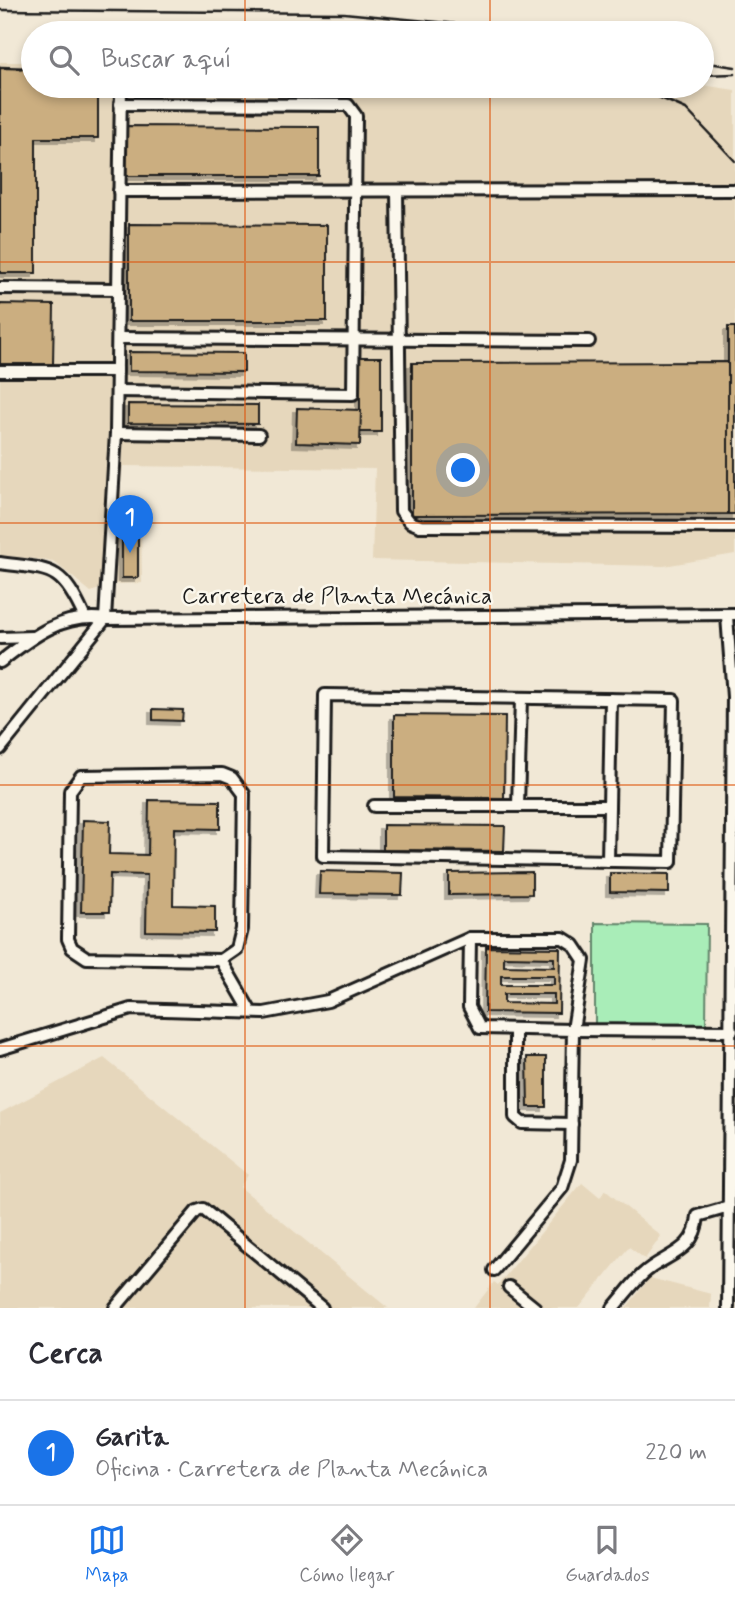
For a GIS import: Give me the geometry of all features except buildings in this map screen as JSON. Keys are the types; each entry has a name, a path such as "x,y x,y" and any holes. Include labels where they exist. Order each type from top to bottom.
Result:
{"street":[{"path":"0,749 105,620 117,433 120,98"},
{"path":"117,391 353,394 356,116 348,105 120,104"},
{"path":"119,191 735,190"},
{"path":"397,191 401,511 410,522 420,526 735,527"},
{"path":"0,288 118,289"},
{"path":"118,338 589,341"},
{"path":"0,371 117,371"},
{"path":"400,424 412,424"},
{"path":"117,433 259,435"},
{"path":"0,563 52,570 73,591 84,616 51,626 0,662"},
{"path":"728,1308 732,1031 731,615"},
{"name":"Carretera de Planta Mecánica","path":"84,616 105,620 731,615"},
{"path":"0,638 32,637"},
{"path":"325,695 521,698 674,701 671,862 323,856 325,695"},
{"path":"518,806 521,698"},
{"path":"608,861 611,699"},
{"path":"222,774 240,786 244,794 241,941 230,956 221,960 87,958 72,948 68,939 70,791 81,776 222,774"},
{"path":"374,806 609,806"},
{"path":"470,938 469,1007 480,1028 515,1031 732,1031"},
{"path":"0,1049 131,1009 251,1012 328,1001 470,938 563,938 574,945 584,960 573,1030 571,1160 562,1188 494,1270"},
{"path":"221,960 251,1012"},
{"path":"515,1031 515,1117 522,1123 572,1124"},
{"path":"614,1308 645,1272 674,1256 697,1230 698,1216 729,1207"},
{"path":"115,1308 197,1211 204,1209 322,1308"},
{"path":"509,1287 536,1308"}],"shaded area":[{"path":"0,62 21,62 21,98 714,98 714,87 735,90 735,554 664,566 372,560 375,469 123,466 115,522 141,523 142,583 113,584 91,592 53,561 0,555"},
{"path":"104,1058 248,1175 240,1187 388,1308 0,1308 0,1113"},
{"path":"582,1183 600,1198 605,1190 661,1236 645,1259 629,1247 579,1308 474,1308 494,1282 498,1285"},
{"path":"650,1278 711,1294 710,1308 626,1308"}],"green space":[{"path":"595,923 707,924 706,1024 595,1025"}],"railway":[{"path":"0,10 344,13 427,21"},
{"path":"714,64 735,67"},
{"path":"0,67 21,68"},
{"path":"714,75 735,74"},
{"path":"661,98 686,109 735,161"}],"place":[{"name":"Garita","path":"130,553"}]}
